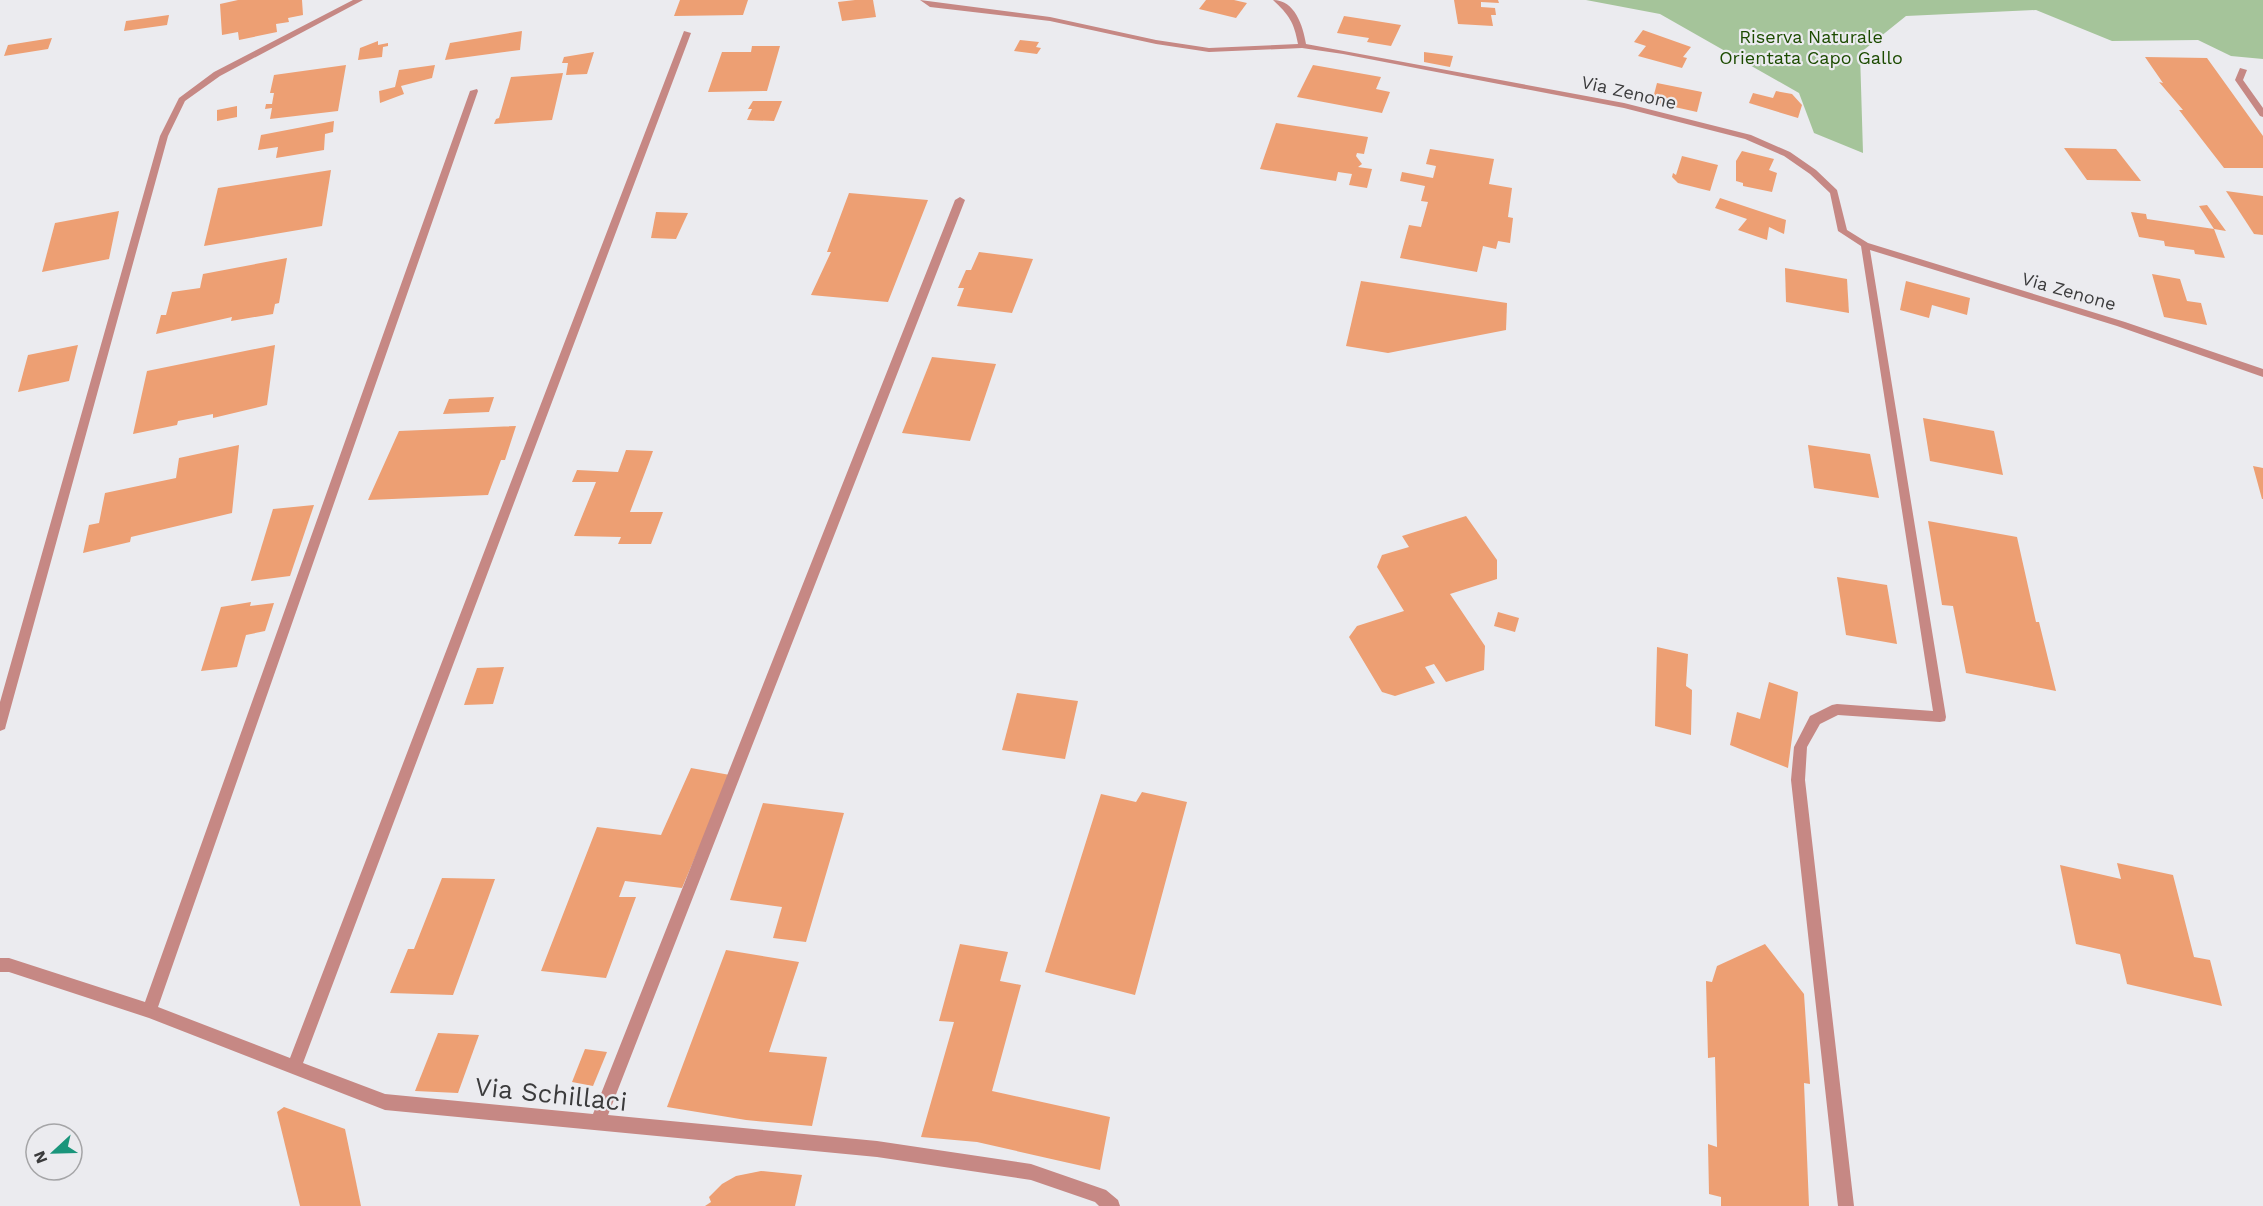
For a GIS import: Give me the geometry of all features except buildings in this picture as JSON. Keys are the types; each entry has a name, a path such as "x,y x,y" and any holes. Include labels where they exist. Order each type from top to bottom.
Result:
{"street":[{"path":"0,725 164,136 182,100 217,74 359,0"},
{"name":"Via Zenone","path":"924,0 930,5 1050,19 1156,42 1209,50 1302,46 1535,88 1748,137 1787,154 1813,172 1834,192 1843,231 1865,246 2121,324 2263,373"},
{"path":"1277,0 1289,7 1299,26 1302,46"},
{"path":"296,1065 687,33"},
{"path":"2243,70 2239,80 2263,114"},
{"path":"149,1011 474,91"},
{"path":"598,1122 960,200"},
{"path":"1846,1206 1798,780 1801,747 1815,720 1838,709 1940,717 1865,246"},
{"name":"Via Schillaci","path":"0,965 19,968 149,1011 296,1065 385,1102 877,1149 1031,1172 1100,1196 1112,1206"}],"green space":[{"name":"Riserva Naturale Orientata Capo Gallo","path":"1586,0 2263,0 2263,59 2231,56 2198,40 2112,41 2036,10 1906,16 1860,53 1863,153 1814,133 1799,93 1660,14"}]}
